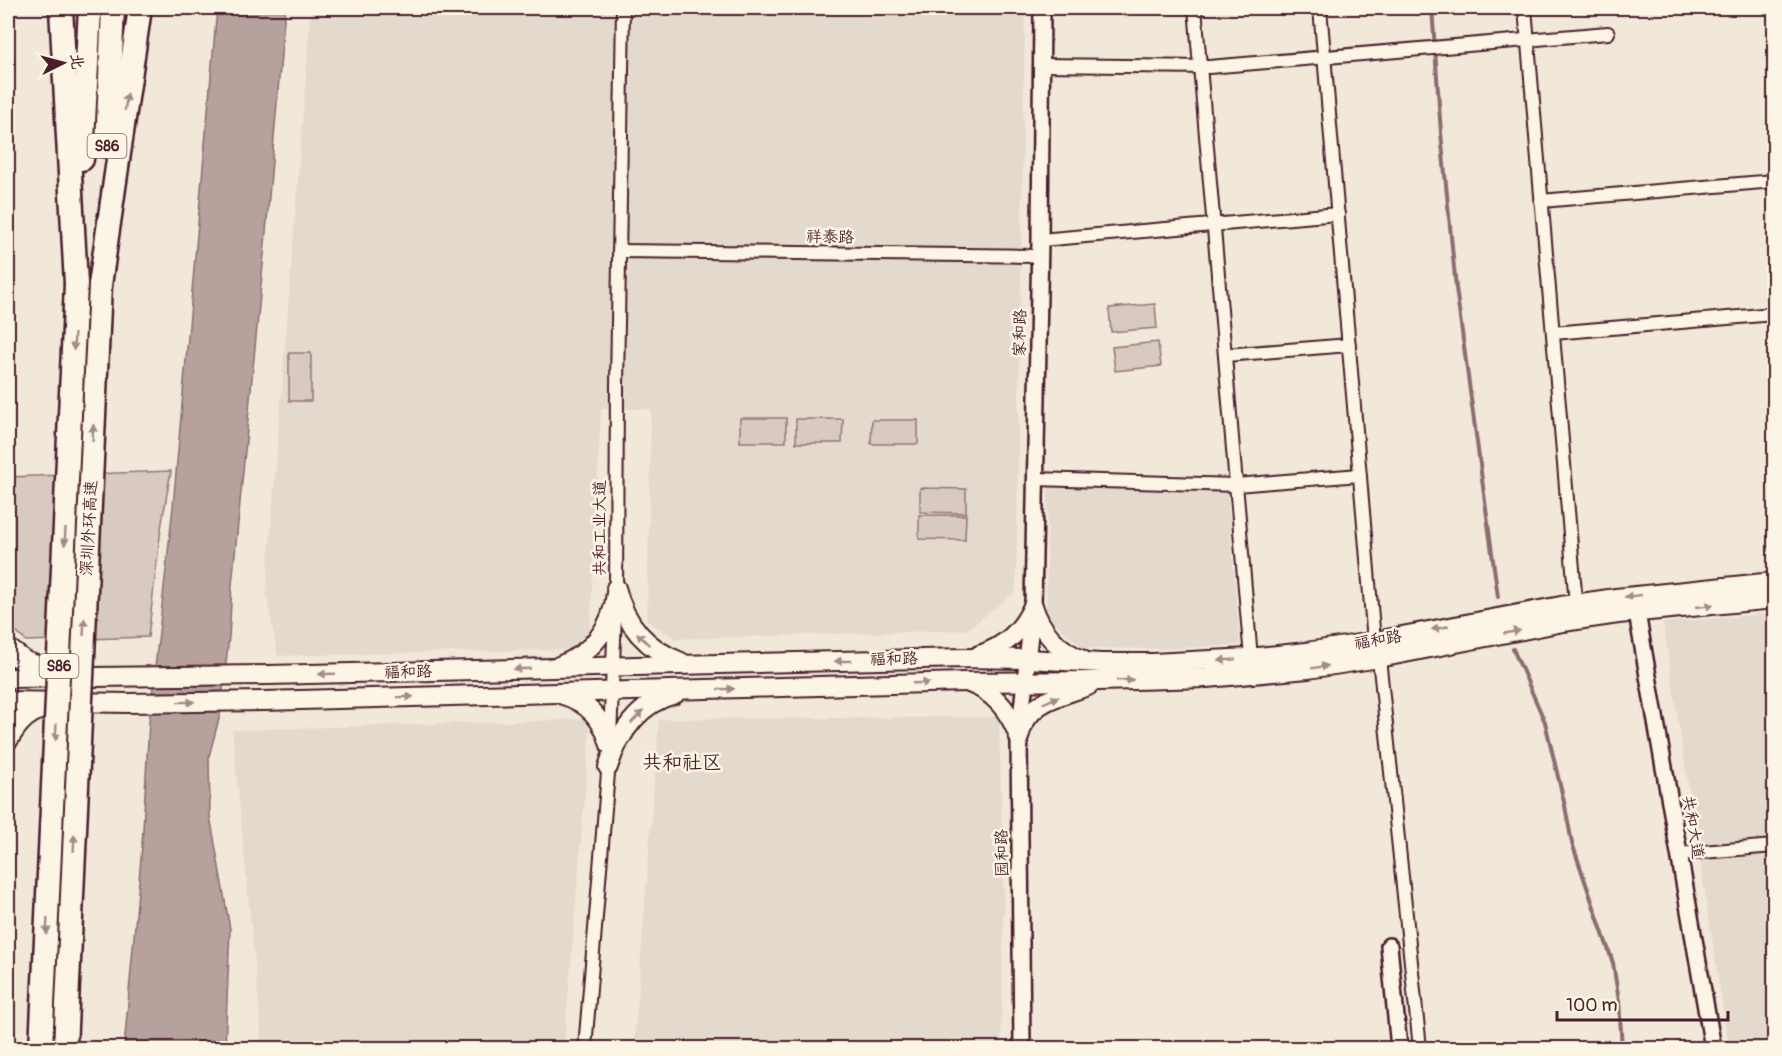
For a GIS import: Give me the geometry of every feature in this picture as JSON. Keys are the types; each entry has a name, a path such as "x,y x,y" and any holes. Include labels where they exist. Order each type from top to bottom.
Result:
{"highway":[{"path":"61,8 76,284"},
{"name":"深圳外环高速","path":"41,1048 90,8"},
{"name":"深圳外环高速","path":"65,1048 113,8"},
{"path":"100,285 140,8"}],"main road":[{"name":"福和路","path":"8,701 128,703 263,701 965,682 1099,681 1250,675 1308,669 1376,649 1576,604 1774,582"},
{"path":"616,588 623,610 643,639 661,653 694,665"},
{"path":"549,668 571,661 597,640 613,610 616,588"},
{"name":"福和路","path":"8,678 127,678 964,658 1153,663 1376,649 1563,622 1774,599"},
{"path":"964,658 989,652 1006,642 1020,629 1033,606"},
{"path":"1033,606 1043,628 1059,646 1091,662"},
{"path":"8,648 25,662 67,677"},
{"path":"1019,737 1026,718 1040,705 1099,681"},
{"path":"965,682 985,690 1002,705 1019,737"},
{"path":"608,767 624,732 640,713 661,698 695,690"},
{"path":"549,694 567,696 591,710 603,726 610,746"},
{"path":"8,739 16,726 30,712 66,702"}],"street":[{"name":"共和工业大道","path":"585,1048 610,746 616,588 623,8"},
{"name":"家和路","path":"1027,658 1033,606 1042,8"},
{"path":"1196,8 1251,658"},
{"path":"1320,8 1376,649 1420,1048"},
{"path":"1525,8 1576,604"},
{"path":"1041,66 1201,67 1608,33"},
{"path":"1542,201 1774,181"},
{"path":"1040,240 1338,214"},
{"name":"祥泰路","path":"619,251 1040,256"},
{"path":"1553,333 1774,314"},
{"path":"1225,355 1348,345"},
{"path":"1035,479 1236,485 1360,475"},
{"name":"共和大道","path":"1637,613 1713,1048"},
{"name":"园和路","path":"1022,1048 1019,737 1027,658"},
{"path":"1679,854 1774,846"},
{"path":"1389,946 1399,1048"}],"shaded area":[{"path":"217,8 285,8 229,637 220,715 209,756 210,816 230,929 225,1048 124,1048 142,847 149,722 173,507"},
{"path":"311,8 1025,8 1016,591 967,630 676,639 647,621 651,409 601,409 589,649 278,656 266,594"},
{"path":"1155,304 1157,328 1111,332 1109,308"},
{"path":"1158,342 1161,366 1115,371 1112,347"},
{"path":"289,353 311,353 311,401 289,401"},
{"path":"740,418 786,418 786,442 740,442"},
{"path":"796,419 843,419 842,443 796,443"},
{"path":"872,420 918,420 918,444 871,444"},
{"path":"171,471 161,528 148,637 26,641 16,632 8,577 8,477"},
{"path":"1048,486 1227,492 1240,645 1153,649 1084,648 1046,616"},
{"path":"920,488 966,489 966,513 920,512"},
{"path":"919,515 966,515 965,540 919,539"},
{"path":"1774,613 1774,1048 1729,1048 1663,623"},
{"path":"999,717 1004,903 1001,1048 634,1048 659,719"},
{"path":"591,719 564,1048 259,1048 261,1028 232,730"}],"waterway":[{"path":"1432,8 1456,288 1498,597"},
{"path":"1513,649 1545,722 1572,843 1613,963 1619,1001 1622,1048"}],"district":[{"name":"共和社区","path":"682,762"}]}
